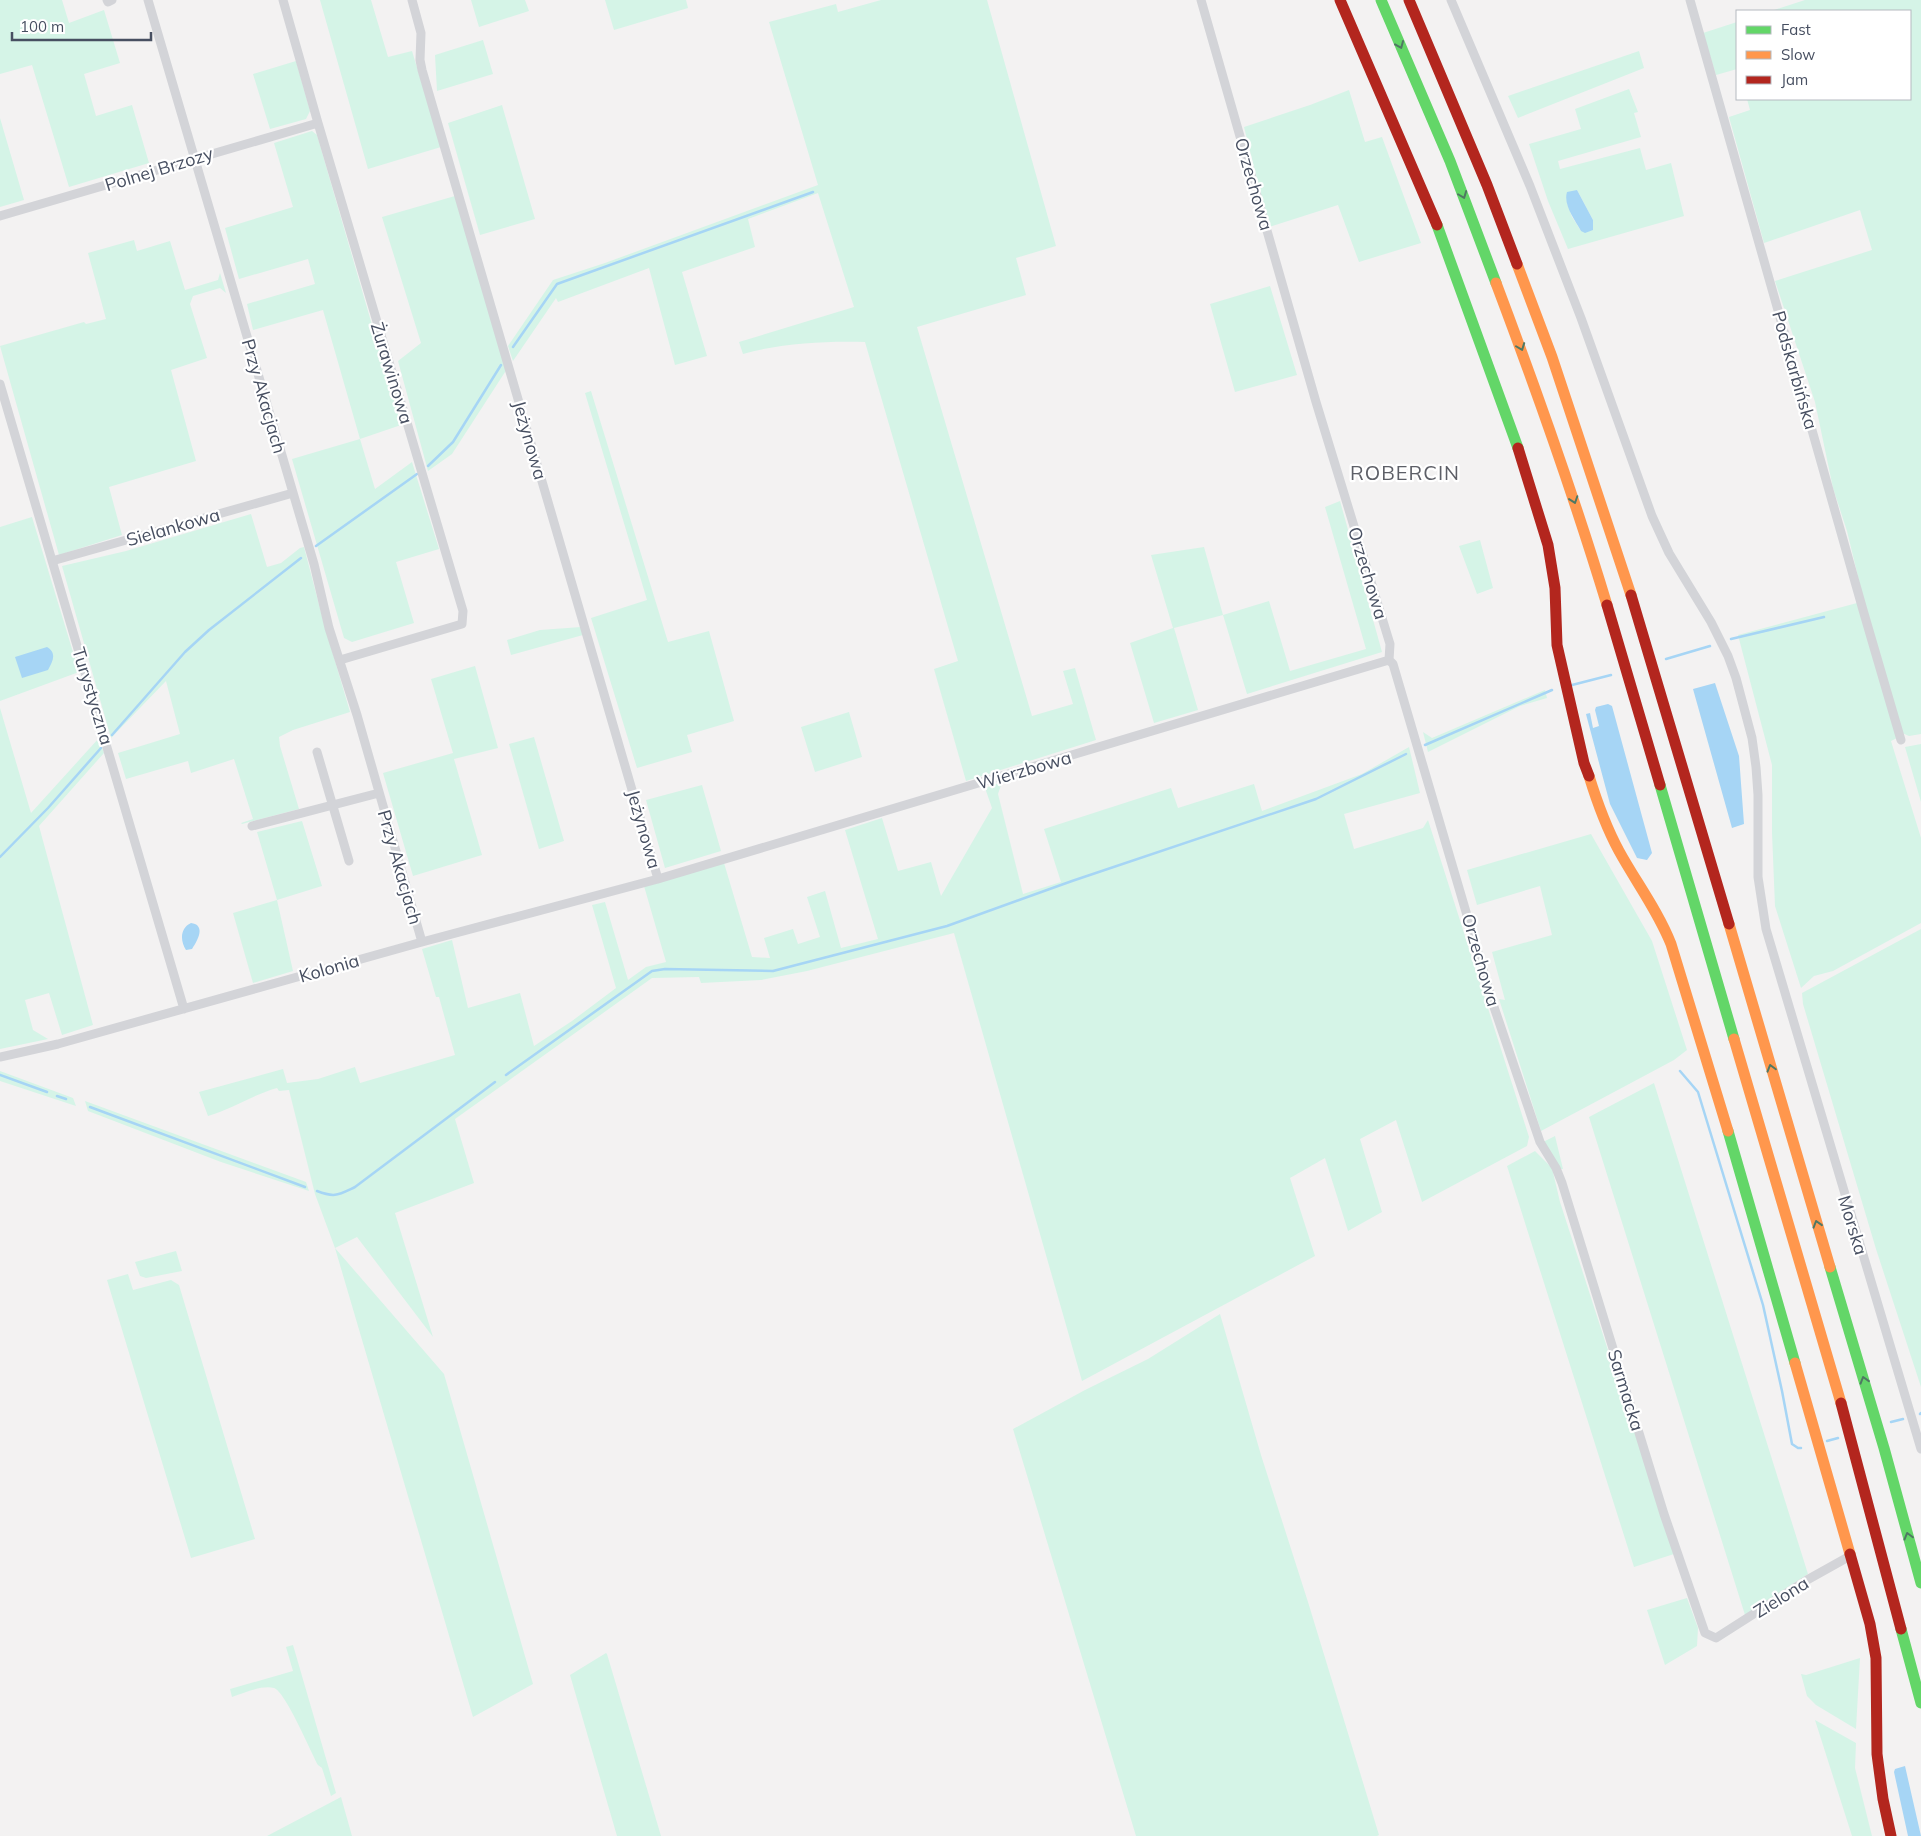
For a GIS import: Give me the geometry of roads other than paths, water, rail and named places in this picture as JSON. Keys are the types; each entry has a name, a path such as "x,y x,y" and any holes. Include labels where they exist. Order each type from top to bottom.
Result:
{"main road":[{"path":"1340,0 1441,234 1521,456 1548,546 1555,588 1557,645 1584,762 1603,818 1619,851 1663,924 1674,952 1704,1048 1870,1624 1876,1658 1876,1754 1891,1836"},
{"path":"1381,0 1453,170 1525,359 1582,523 1638,707 1852,1442 1921,1703"},
{"path":"1409,0 1487,185 1552,357 1588,463 1641,627 1884,1448 1921,1583"}],"street":[{"path":"107,0 108,2 112,0"},
{"name":"Przy Akacjach","path":"148,0 314,564 324,610 422,942"},
{"name":"Żurawinowa","path":"283,0 463,611 462,624 340,660"},
{"name":"Jeżynowa","path":"412,0 421,33 420,60 422,70 658,879"},
{"name":"Orzechowa","path":"1201,0 1319,411 1390,644 1389,660 1393,664 1416,740 1494,1007 1540,1142"},
{"name":"Morska","path":"1451,0 1530,186 1582,318 1652,516 1669,553 1711,622 1728,656 1736,678 1752,738 1756,768 1758,877 1768,938 1921,1449"},
{"name":"Podskarbińska","path":"1690,0 1901,740"},
{"name":"Polnej Brzozy","path":"0,216 318,123"},
{"name":"Turystyczna","path":"0,384 184,1009"},
{"name":"Sielankowa","path":"52,562 293,494"},
{"name":"Wierzbowa","path":"658,879 1389,660"},
{"path":"317,752 349,861"},
{"name":"Przy Akacjach","path":"252,826 379,793"},
{"name":"Kolonia","path":"0,1058 658,879"},
{"name":"Sarmacka","path":"1540,1142 1556,1168 1562,1183 1664,1514 1705,1633 1712,1638"},
{"name":"Zielona","path":"1712,1638 1716,1638 1807,1580 1850,1556"}],"water":[{"path":"1577,190 1593,220 1593,230 1585,233 1581,231 1570,212 1566,197 1567,192"},
{"path":"47,647 53,655 53,660 48,670 22,678 15,657"},
{"path":"1715,683 1739,756 1744,824 1732,828 1693,689"},
{"path":"1608,704 1612,706 1652,853 1647,860 1637,858 1610,804 1586,714 1590,713 1593,728 1599,726 1596,707"},
{"path":"191,923 196,924 199,933 192,949 186,950 182,935 187,925"},
{"path":"1905,1766 1921,1836 1908,1836 1894,1772 1895,1769"}],"waterway":[{"path":"513,347 557,284 813,192"},
{"path":"428,466 453,442 501,365"},
{"path":"316,546 417,474"},
{"path":"112,735 185,652 209,630 301,558"},
{"path":"1731,639 1824,617"},
{"path":"1666,659 1710,646"},
{"path":"1572,685 1611,675"},
{"path":"1425,745 1552,690"},
{"path":"0,857 48,808 101,748"},
{"path":"506,1075 652,971 665,969 773,971 947,926 1072,881 1316,799 1406,754"},
{"path":"1680,1071 1698,1092 1763,1305 1792,1444 1801,1448"},
{"path":"0,1075 47,1092"},
{"path":"317,1191 336,1195 355,1187 495,1082"},
{"path":"57,1096 66,1099"},
{"path":"90,1107 305,1187"},
{"path":"1891,1422 1903,1419"},
{"path":"1827,1441 1838,1438"}],"district":[{"name":"ROBERCIN","path":"1405,472"}]}
